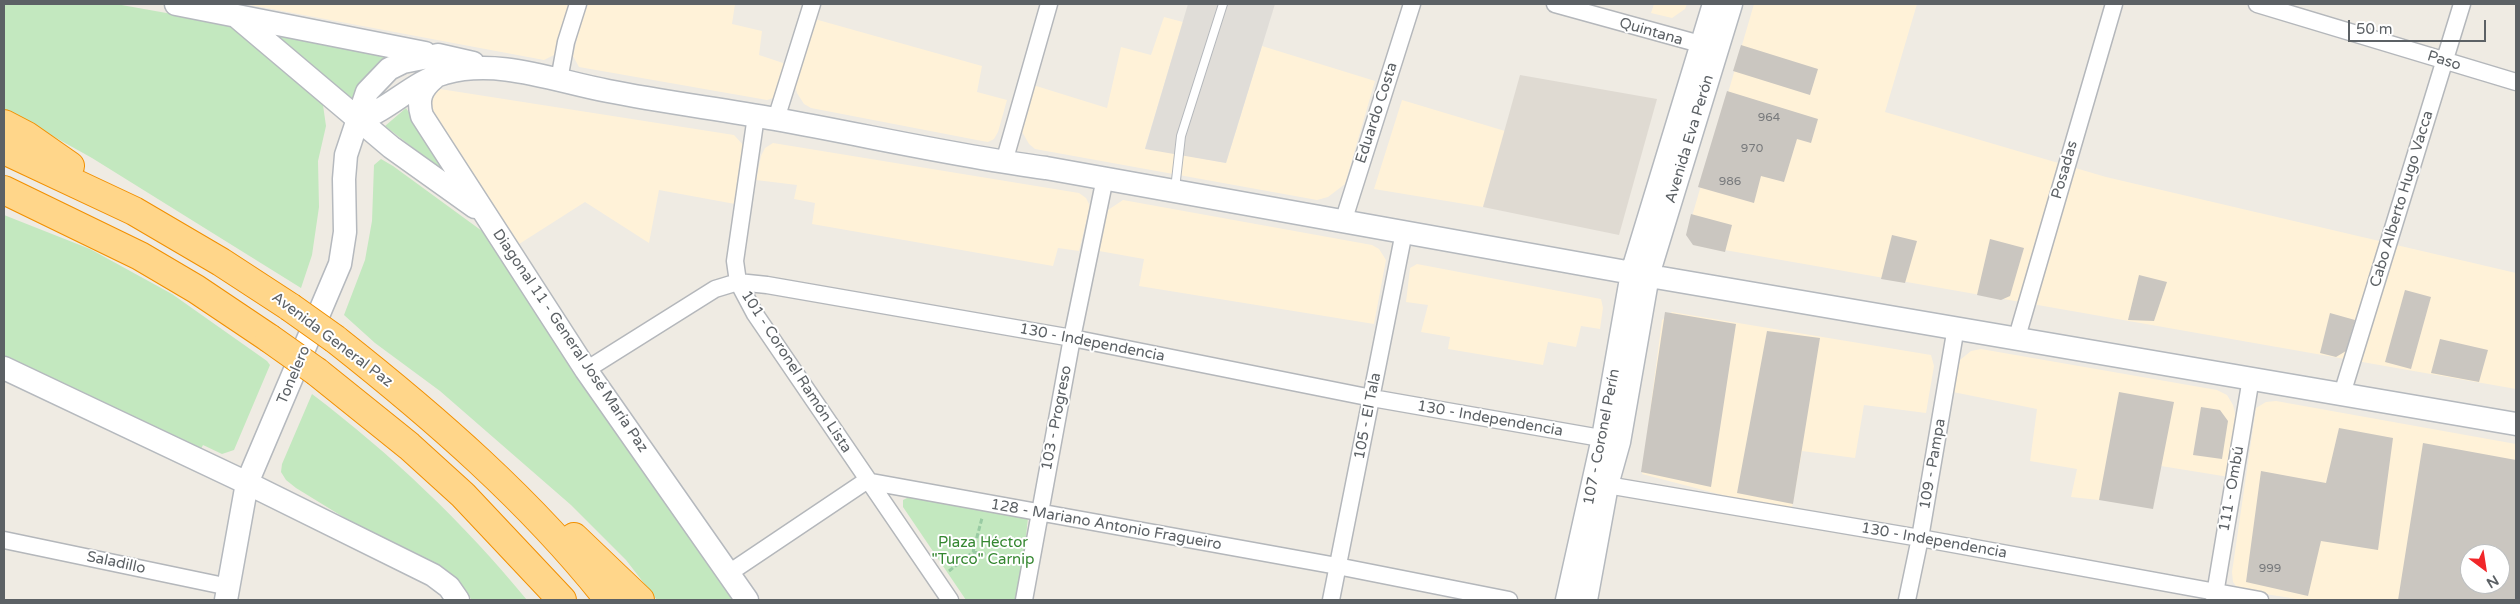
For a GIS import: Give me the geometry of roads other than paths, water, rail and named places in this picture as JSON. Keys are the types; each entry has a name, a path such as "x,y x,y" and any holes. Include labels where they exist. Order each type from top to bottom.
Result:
{"highway":[{"path":"4,124 27,136 134,211"},
{"name":"Avenida General Paz","path":"4,150 134,211 221,262 335,339 393,385 489,470 560,544 609,600"},
{"path":"4,190 68,219 140,256 196,289 317,372 409,446 463,495 562,600"},
{"path":"4,201 68,219"},
{"path":"489,470 562,525 640,600"},
{"path":"463,495 544,600"}],"main road":[{"path":"176,4 236,16 436,66 445,73 489,67 607,91 1004,162 1105,178 1343,222 2516,424"},
{"name":"Avenida Eva Perón","path":"1710,47 1714,4"},
{"name":"Avenida Eva Perón","path":"1640,274 1710,47 1731,4"},
{"path":"236,16 391,147 485,215"},
{"path":"359,120 377,113 403,95 436,66"},
{"name":"Diagonal 11 - General José María Paz","path":"436,66 420,96 422,116 586,370 747,600"},
{"name":"Tonelero","path":"228,593 247,483 340,264 345,232 344,179 346,155 359,120"},
{"name":"107 - Coronel Perín","path":"1586,600 1607,485 1611,440 1640,274"},
{"path":"4,368 247,483 433,575 449,586 458,600"},
{"name":"107 - Coronel Perín","path":"1567,600 1611,440"}],"street":[{"path":"559,80 578,4"},
{"name":"101 - Coronel Ramón Lista","path":"812,4 766,118 735,261 738,282 755,314 866,481 950,600"},
{"path":"1004,162 1049,4"},
{"name":"Eduardo Costa","path":"1343,222 1412,4"},
{"name":"Quintana","path":"1555,4 1710,47"},
{"name":"Posadas","path":"2017,337 2114,4"},
{"name":"Paso","path":"2257,4 2516,82"},
{"name":"Cabo Alberto Hugo Vacca","path":"2342,394 2462,4"},
{"name":"103 - Progreso","path":"1024,600 1072,338 1105,178"},
{"name":"105 - El Tala","path":"1330,600 1404,232"},
{"name":"130 - Independencia","path":"586,370 715,288 738,282 767,285 1072,338 1372,398 1611,440"},
{"name":"109 - Pampa","path":"1907,600 1920,538 1956,327"},
{"name":"111 - Ombú","path":"2214,596 2251,378"},
{"path":"729,573 866,481"},
{"name":"128 - Mariano Antonio Fragueiro","path":"866,481 1337,566 1509,600"},
{"name":"130 - Independencia","path":"1607,485 1920,538 2214,596 2260,600"},
{"name":"Saladillo","path":"4,540 228,593"}],"lane":[{"path":"1175,191 1181,136 1222,4"}],"park label":[{"name":"Plaza Héctor \"Turco\" Carnip","path":"983,552"}]}
